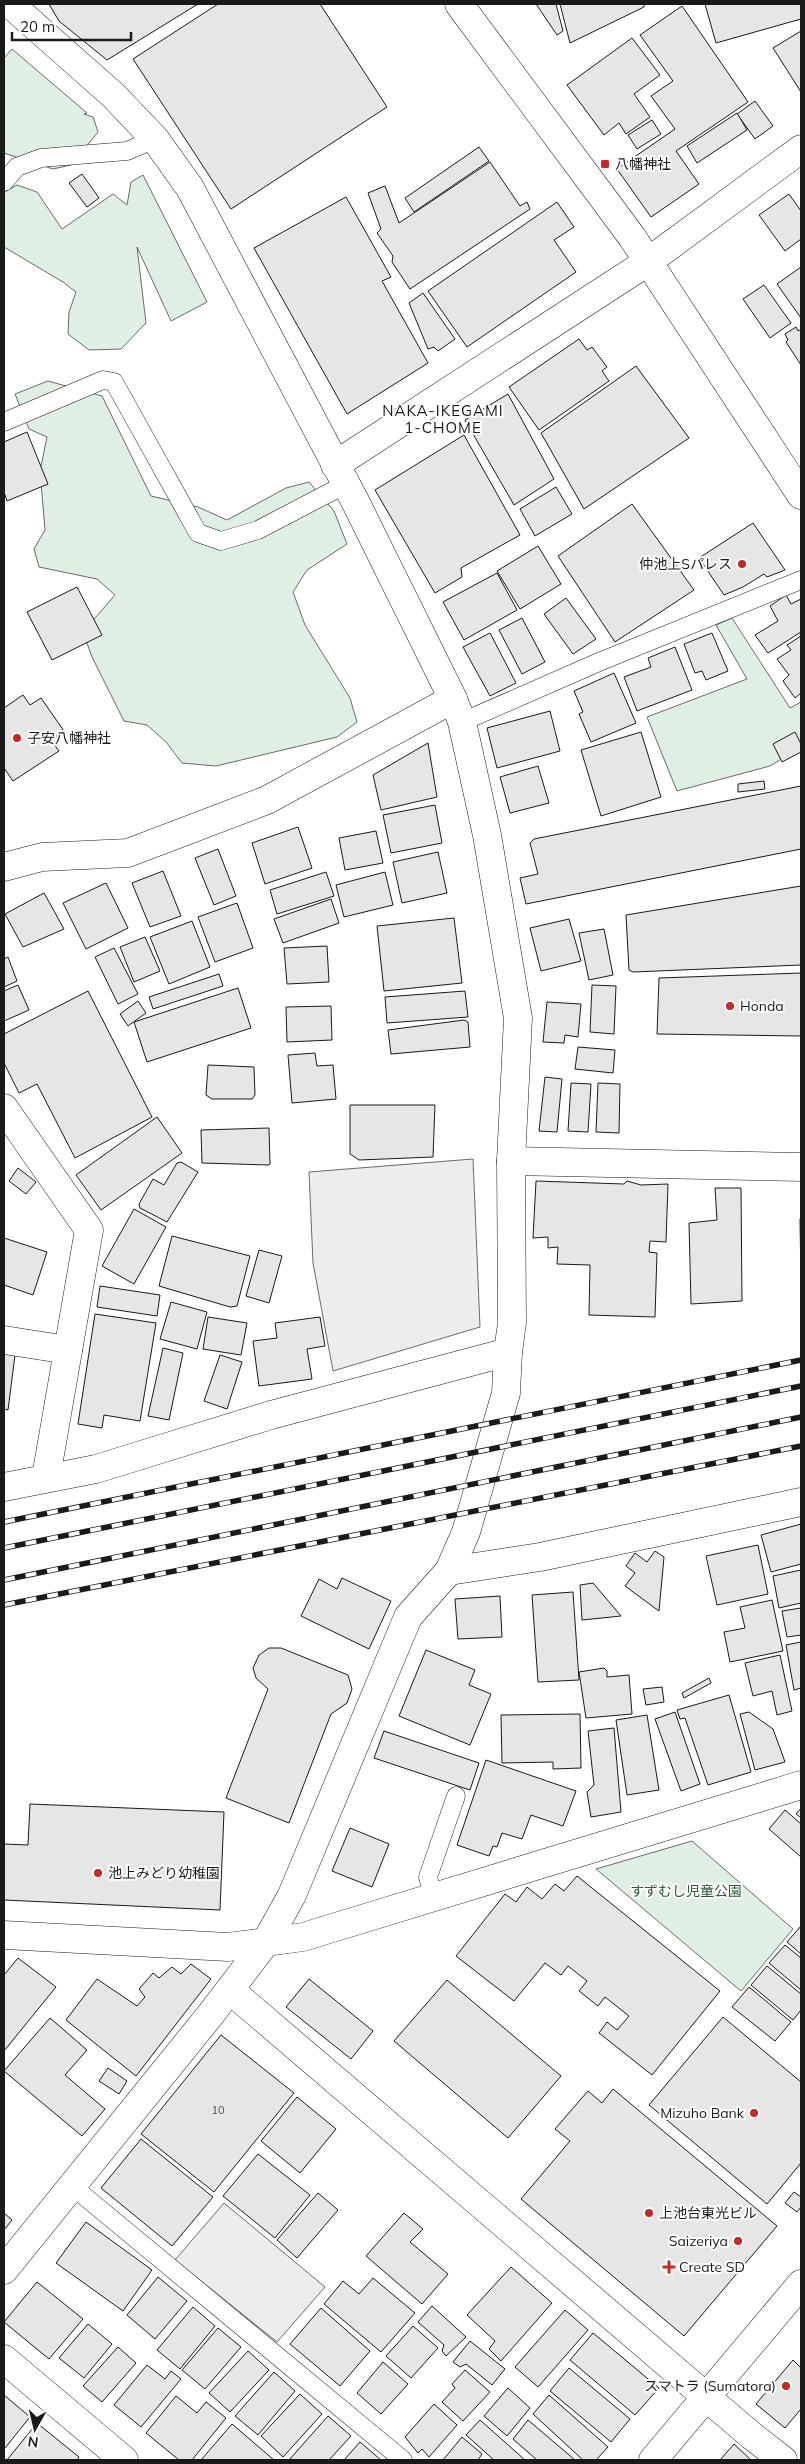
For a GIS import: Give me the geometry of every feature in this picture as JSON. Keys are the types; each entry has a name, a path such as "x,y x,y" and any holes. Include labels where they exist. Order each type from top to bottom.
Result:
{"street":[{"path":"4,2270 230,1990 266,1942 292,1895 408,1617 449,1571 466,1532 506,1393 508,1352 512,1323 511,1161 518,1018 487,835 458,711 340,475 190,188 155,139 113,95 10,4"},
{"path":"459,4 649,261 801,495"},
{"path":"340,475 649,261 801,149"},
{"path":"4,868 42,857 128,852 137,849 267,800 458,711"},
{"path":"4,1108 89,1230 46,1477"},
{"path":"511,1161 801,1167"},
{"path":"4,1340 68,1350"},
{"path":"4,1487 46,1477 96,1469 271,1415 508,1352"},
{"path":"449,1571 540,1557 801,1502"},
{"path":"4,1935 228,1947 303,1937 433,1895 801,1785"},
{"path":"230,1990 706,2397 783,2460"},
{"path":"653,2460 801,2284"},
{"path":"4,2359 124,2460"}],"lane":[{"path":"4,182 17,167 41,158 127,151 155,139"},
{"path":"4,422 103,380 114,382 198,533 221,541 258,530 340,475"},
{"path":"458,711 599,662 801,580"},
{"path":"433,1895 428,1877 456,1796"},
{"path":"72,2186 403,2460"}],"green space":[{"path":"12,49 87,113 84,114 93,117 98,132 71,165 53,169 4,153 4,58"},
{"path":"143,175 207,302 171,321 137,247 146,323 121,349 89,350 68,334 69,312 76,292 63,282 4,247 4,192 17,185 37,192 62,229 113,194 127,205 131,182"},
{"path":"48,381 102,396 151,496 198,507 227,520 286,488 309,482 334,511 347,544 307,570 293,592 305,625 350,698 357,722 337,737 216,766 182,763 166,742 147,725 124,721 92,657 83,632 115,595 97,579 39,567 34,549 45,530 40,471 47,437 29,429 15,394"},
{"path":"732,618 790,708 801,702 801,747 770,766 677,791 647,717 747,679 716,625"},
{"name":"すずむし児童公園","path":"692,1841 793,1929 741,1991 596,1869"}],"shaded area":[{"path":"473,1159 480,1327 333,1371 313,1263 309,1172"},
{"path":"224,2203 325,2287 277,2342 175,2260"}],"building":[{"path":"49,4 198,4 107,60 59,21"},
{"path":"218,4 320,4 387,107 231,209 133,59"},
{"path":"536,4 556,4 563,31 557,35"},
{"path":"560,4 644,4 644,7 570,43"},
{"path":"705,4 801,4 801,19 716,43"},
{"path":"682,6 748,102 676,151 699,184 651,217 617,169 675,129 651,96 673,81 640,35"},
{"path":"801,31 801,92 773,48"},
{"path":"632,38 660,75 634,94 650,117 626,134 619,123 604,135 567,85"},
{"path":"755,101 773,126 755,139 737,114"},
{"path":"737,113 747,130 697,163 687,146"},
{"path":"652,120 661,134 637,149 628,135"},
{"path":"479,147 489,161 414,212 405,198"},
{"path":"490,162 520,206 527,202 530,209 410,289 392,262 393,256 377,233 381,229 368,193 385,186 399,223"},
{"path":"82,174 99,198 87,207 69,183"},
{"path":"789,194 801,211 801,239 785,251 759,215"},
{"path":"346,197 391,277 382,281 428,363 347,414 254,248"},
{"path":"557,202 574,227 554,240 576,272 467,347 428,291"},
{"path":"801,267 801,318 777,284"},
{"path":"764,285 791,323 770,338 743,299"},
{"path":"423,293 455,339 438,351 434,347 428,349 409,303"},
{"path":"796,327 798,331 801,329 801,365 786,342 788,340 785,334"},
{"path":"579,339 587,350 592,347 607,367 602,371 609,381 539,430 509,387"},
{"path":"636,366 689,438 584,509 541,433"},
{"path":"508,394 554,479 514,505 465,420"},
{"path":"27,432 48,484 7,501 4,492 4,442"},
{"path":"464,435 520,535 461,568 462,577 435,593 375,490"},
{"path":"556,487 572,514 535,536 520,509"},
{"path":"632,504 694,590 615,642 558,556"},
{"name":"仲池上Sパレス","path":"753,523 785,570 767,577 764,574 743,587 724,595 699,558"},
{"path":"538,546 561,584 520,609 497,571"},
{"path":"497,573 517,610 464,640 443,602"},
{"path":"77,587 102,635 52,660 27,612"},
{"path":"786,595 791,604 801,599 801,632 768,653 755,635 778,621 770,606"},
{"path":"566,598 596,639 573,654 544,614"},
{"path":"522,618 545,662 522,674 499,630"},
{"path":"490,633 516,683 490,696 463,647"},
{"path":"712,633 728,671 706,680 702,671 695,673 684,644"},
{"path":"801,636 801,693 795,698 783,681 789,675 777,659 791,650 787,645"},
{"path":"675,647 692,690 637,711 624,677 651,667 648,658"},
{"path":"614,673 636,723 591,742 579,714 583,712 574,691"},
{"path":"23,695 30,705 41,698 64,731 51,740 59,751 13,781 4,768 4,708"},
{"path":"550,711 560,751 497,768 487,728"},
{"path":"641,732 661,797 601,816 581,750"},
{"path":"795,732 801,744 801,752 782,762 773,744"},
{"path":"428,743 437,797 381,810 373,775"},
{"path":"538,766 549,803 510,813 500,777"},
{"path":"764,781 765,789 738,792 738,784"},
{"path":"801,786 801,849 526,904 520,878 538,874 530,843 534,839"},
{"path":"435,805 442,843 391,853 383,815"},
{"path":"298,827 312,868 265,884 252,843"},
{"path":"376,831 383,863 345,870 339,838"},
{"path":"218,849 236,896 214,905 195,858"},
{"path":"438,852 447,893 402,903 393,862"},
{"path":"163,871 181,916 150,927 132,883"},
{"path":"326,872 334,896 277,914 270,890"},
{"path":"385,872 393,905 344,917 336,885"},
{"path":"106,883 128,928 86,949 63,903"},
{"path":"801,886 801,965 633,972 629,970 626,915"},
{"path":"44,893 64,929 23,947 5,914"},
{"path":"331,899 339,923 283,943 274,919"},
{"path":"237,903 253,948 215,962 198,917"},
{"path":"454,918 462,983 384,991 377,926"},
{"path":"569,919 581,961 541,971 530,928"},
{"path":"192,921 210,967 169,984 150,937"},
{"path":"604,929 613,975 589,980 579,933"},
{"path":"145,937 160,971 134,982 120,947"},
{"path":"327,946 329,982 287,984 284,948"},
{"path":"114,948 138,994 118,1004 95,957"},
{"path":"8,957 17,981 4,987 4,959"},
{"name":"Honda","path":"801,973 801,1036 657,1034 659,978"},
{"path":"219,974 223,986 153,1009 149,997"},
{"path":"18,985 29,1010 4,1021 4,991"},
{"path":"592,985 616,986 614,1034 590,1032"},
{"path":"238,988 251,1028 147,1062 134,1022"},
{"path":"88,991 152,1117 75,1158 37,1084 19,1093 4,1063 4,1034"},
{"path":"465,991 468,1017 387,1023 385,997"},
{"path":"138,1001 146,1013 128,1026 120,1014"},
{"path":"547,1002 581,1004 578,1037 565,1035 564,1043 543,1042"},
{"path":"331,1006 332,1040 287,1042 286,1007"},
{"path":"464,1020 468,1022 470,1047 391,1054 388,1030"},
{"path":"578,1047 615,1050 613,1073 575,1069"},
{"path":"315,1053 317,1066 333,1065 336,1099 292,1103 288,1055"},
{"path":"208,1065 254,1067 255,1095 252,1099 212,1099 206,1095"},
{"path":"545,1077 562,1079 557,1132 539,1131"},
{"path":"571,1083 591,1084 588,1132 568,1131"},
{"path":"598,1083 620,1084 619,1133 596,1132"},
{"path":"350,1105 435,1105 433,1157 359,1160 350,1154"},
{"path":"157,1117 182,1153 101,1210 76,1175"},
{"path":"269,1128 270,1164 202,1163 201,1130"},
{"path":"181,1162 198,1172 167,1222 140,1208 139,1204 153,1179 164,1185 177,1163"},
{"path":"18,1168 36,1182 26,1194 9,1181"},
{"path":"536,1181 624,1184 627,1181 641,1185 668,1184 666,1242 650,1241 649,1252 657,1253 655,1317 589,1315 590,1265 557,1264 558,1247 548,1248 548,1237 533,1238"},
{"path":"715,1188 741,1188 742,1301 691,1304 689,1223 717,1220"},
{"path":"134,1209 166,1227 134,1284 102,1266"},
{"path":"800,1219 801,1219 801,1283"},
{"path":"172,1236 250,1256 237,1306 230,1307 159,1286"},
{"path":"4,1238 47,1252 33,1295 4,1285"},
{"path":"259,1250 282,1256 269,1303 246,1296"},
{"path":"100,1286 160,1295 157,1316 97,1307"},
{"path":"171,1302 207,1312 197,1349 160,1339"},
{"path":"95,1314 156,1323 140,1421 104,1415 102,1428 78,1424"},
{"path":"208,1317 247,1323 241,1355 203,1349"},
{"path":"320,1317 325,1346 307,1349 312,1379 259,1386 253,1341 277,1338 275,1323"},
{"path":"163,1348 183,1353 169,1420 148,1416"},
{"path":"4,1354 15,1355 8,1410 4,1409"},
{"path":"220,1355 242,1362 227,1409 204,1401"},
{"path":"801,1524 801,1564 771,1572 761,1535"},
{"path":"758,1545 768,1594 717,1605 706,1556"},
{"path":"655,1551 664,1557 659,1611 625,1586 635,1573 626,1566 635,1553 647,1562"},
{"path":"801,1570 801,1603 779,1608 773,1576"},
{"path":"342,1578 391,1601 369,1649 301,1616 319,1579 337,1589"},
{"path":"593,1583 621,1616 582,1620 580,1585"},
{"path":"573,1592 579,1680 538,1682 532,1595"},
{"path":"500,1596 502,1637 458,1639 455,1599"},
{"path":"772,1600 783,1651 730,1662 724,1632 745,1628 740,1607"},
{"path":"801,1608 801,1635 787,1637 782,1611"},
{"path":"801,1642 801,1688 794,1690 786,1645"},
{"path":"269,1648 281,1648 348,1675 352,1689 347,1703 331,1714 289,1823 226,1798 268,1689 256,1678 253,1668 259,1655"},
{"path":"426,1650 475,1670 469,1685 491,1694 470,1745 399,1716"},
{"path":"780,1655 792,1711 777,1715 772,1691 753,1696 745,1663"},
{"path":"604,1668 607,1671 607,1677 629,1675 632,1714 586,1718 579,1672"},
{"path":"709,1678 711,1683 684,1698 682,1693"},
{"path":"662,1687 664,1702 646,1705 643,1689"},
{"path":"729,1695 751,1772 708,1785 685,1718 680,1719 677,1710"},
{"path":"675,1712 700,1784 681,1791 655,1719"},
{"path":"749,1712 773,1729 785,1762 755,1770 740,1714"},
{"path":"580,1714 581,1768 553,1769 553,1762 502,1763 501,1715"},
{"path":"647,1715 659,1790 627,1795 616,1720"},
{"path":"614,1728 621,1812 591,1817 587,1792 594,1785 588,1731"},
{"path":"384,1731 479,1763 470,1790 374,1758"},
{"path":"486,1760 576,1791 563,1826 531,1815 522,1839 502,1833 497,1847 493,1846 489,1856 457,1845"},
{"path":"30,1804 224,1812 220,1910 4,1900 4,1844 28,1845"},
{"path":"801,1808 801,1818 796,1814"},
{"path":"785,1810 801,1824 801,1857 769,1829"},
{"path":"350,1828 389,1844 372,1887 332,1871"},
{"path":"577,1876 720,1991 652,2075 599,2033 607,2022 617,2030 629,2016 605,1997 598,2006 579,1991 587,1981 568,1966 561,1975 545,1963 514,2001 456,1956 505,1894 516,1902 527,1887 542,1899 555,1884 564,1891"},
{"path":"801,1926 801,1954 787,1942"},
{"path":"785,1945 801,1958 801,1990 769,1963"},
{"path":"18,1958 56,1987 4,2051 4,1975"},
{"path":"191,1964 211,1979 136,2076 66,2020 97,1979 137,2006 145,1997 139,1989 153,1973 159,1978 172,1967 181,1974"},
{"path":"767,1966 801,1994 801,2010 793,2020 751,1985"},
{"path":"309,1979 373,2031 351,2059 286,2007"},
{"path":"447,1980 561,2076 508,2138 394,2041"},
{"path":"749,1987 791,2022 775,2041 732,2007"},
{"path":"723,2017 801,2082 801,2163 767,2204 649,2105"},
{"path":"50,2018 87,2050 65,2075 105,2109 82,2136 4,2071"},
{"path":"221,2035 294,2093 214,2192 141,2134"},
{"path":"108,2068 127,2081 119,2094 99,2081"},
{"name":"上池台東光ビル","path":"613,2089 777,2226 684,2336 521,2199 570,2141 555,2129 588,2091 602,2103"},
{"path":"297,2097 336,2129 300,2173 261,2141"},
{"path":"141,2139 213,2197 172,2246 101,2188"},
{"path":"258,2154 310,2195 275,2238 223,2196"},
{"path":"794,2192 801,2197 801,2207 797,2212 785,2203"},
{"path":"318,2193 338,2210 297,2258 277,2240"},
{"path":"4,2213 12,2220 4,2230"},
{"path":"404,2213 423,2229 410,2242 448,2274 422,2304 366,2256"},
{"path":"86,2222 152,2270 123,2311 56,2263"},
{"path":"511,2267 552,2303 501,2361 489,2349 495,2341 467,2315"},
{"path":"158,2277 187,2301 155,2339 127,2315"},
{"path":"373,2278 415,2313 381,2352 324,2304 343,2281 359,2294"},
{"path":"37,2282 83,2319 49,2359 4,2322"},
{"path":"432,2306 466,2337 446,2356 442,2351 444,2345 418,2322"},
{"path":"193,2307 215,2326 180,2369 157,2350"},
{"path":"321,2308 370,2351 340,2386 290,2344"},
{"path":"565,2310 588,2330 538,2387 515,2367"},
{"path":"88,2324 112,2344 84,2378 59,2358"},
{"path":"413,2326 438,2348 411,2378 386,2356"},
{"path":"218,2328 241,2347 205,2389 182,2370"},
{"path":"593,2333 659,2388 635,2415 570,2360"},
{"path":"470,2341 505,2369 492,2385 466,2364 460,2367 453,2362"},
{"path":"118,2347 136,2363 102,2402 83,2386"},
{"path":"248,2351 269,2370 230,2412 209,2393"},
{"name":"スマトラ (Sumatora)","path":"793,2360 801,2368 801,2409 785,2428 756,2404"},
{"path":"383,2362 408,2384 381,2414 357,2393"},
{"path":"147,2365 165,2379 171,2371 181,2379 141,2427 114,2405"},
{"path":"569,2368 630,2419 611,2442 550,2391"},
{"path":"465,2370 490,2392 463,2421 442,2402 455,2388 452,2384"},
{"path":"274,2372 295,2391 258,2435 235,2416"},
{"path":"508,2388 530,2408 507,2436 484,2416"},
{"path":"300,2394 322,2414 283,2457 261,2436"},
{"path":"4,2395 30,2417 5,2448 4,2446"},
{"path":"549,2395 608,2447 596,2460 583,2460 533,2414"},
{"path":"176,2396 197,2413 206,2402 226,2418 192,2460 179,2460 146,2433"},
{"path":"434,2404 457,2425 429,2457 422,2449 418,2453 405,2437"},
{"path":"328,2416 351,2436 329,2460 289,2460"},
{"path":"480,2420 525,2460 494,2460 466,2435"},
{"path":"528,2420 575,2460 537,2460 513,2439"},
{"path":"37,2423 79,2457 77,2460 7,2460"},
{"path":"232,2424 274,2460 201,2460"},
{"path":"462,2437 482,2454 478,2460 443,2460"},
{"path":"360,2442 381,2460 344,2460"},
{"path":"734,2444 751,2460 720,2460"}],"railway":[{"path":"4,1522 801,1360"},
{"path":"4,1548 801,1386"},
{"path":"4,1580 801,1417"},
{"path":"4,1605 801,1446"}],"place":[{"name":"八幡神社","path":"605,164"},
{"name":"仲池上Sパレス","path":"742,564"},
{"name":"子安八幡神社","path":"17,738"},
{"name":"Honda","path":"730,1006"},
{"name":"池上みどり幼稚園","path":"98,1873"},
{"name":"Mizuho Bank","path":"754,2113"},
{"name":"上池台東光ビル","path":"649,2213"},
{"name":"Saizeriya","path":"738,2241"},
{"name":"Create SD","path":"669,2267"},
{"name":"スマトラ (Sumatora)","path":"786,2386"}],"district":[{"name":"NAKA-IKEGAMI 1-CHOME","path":"443,420"}]}
